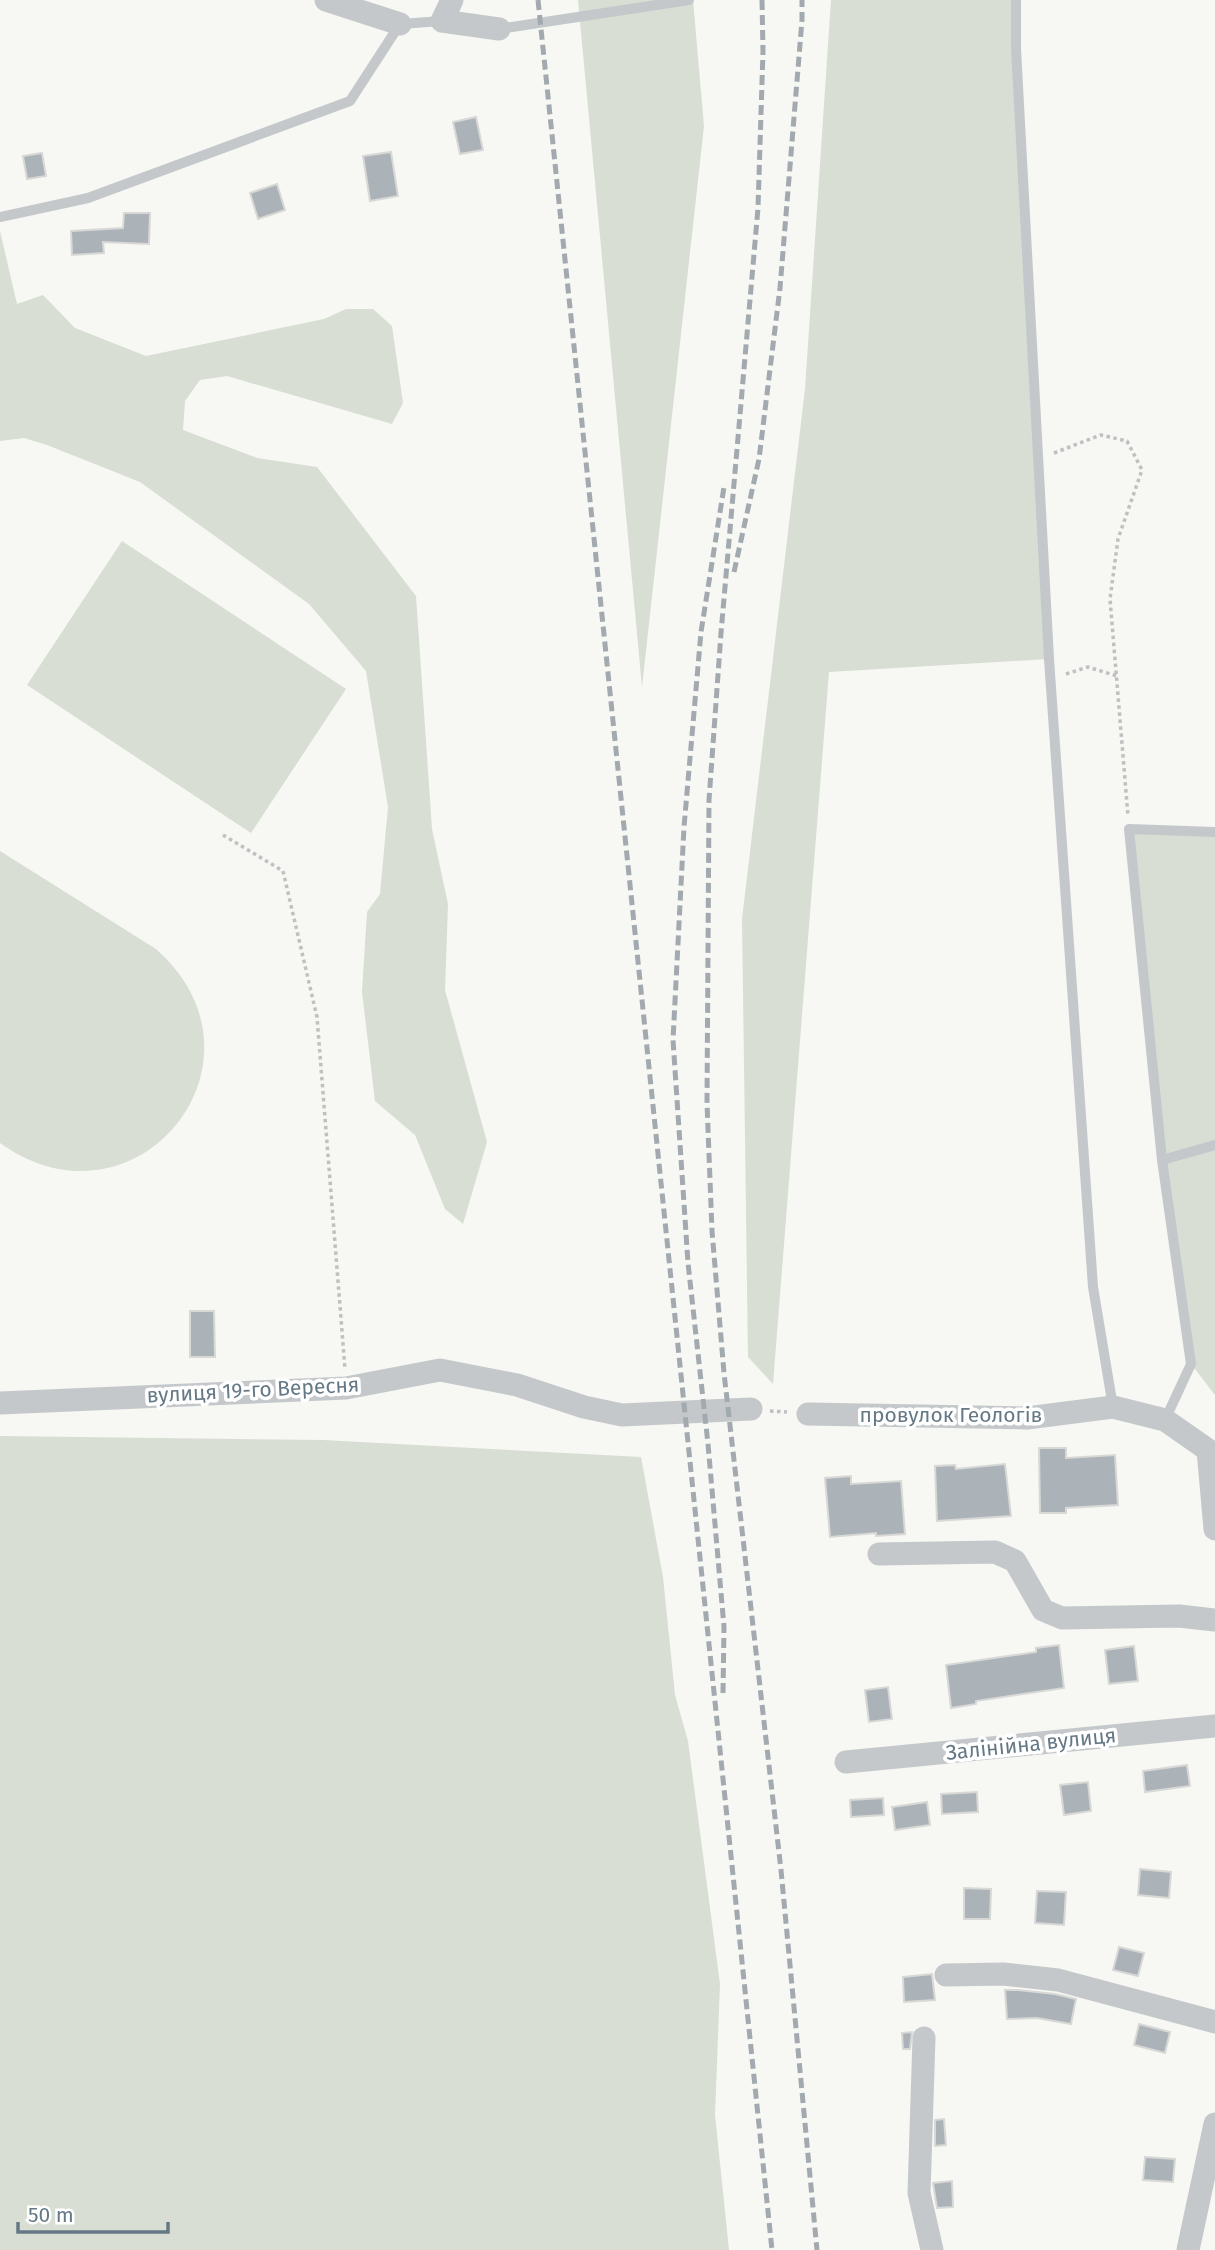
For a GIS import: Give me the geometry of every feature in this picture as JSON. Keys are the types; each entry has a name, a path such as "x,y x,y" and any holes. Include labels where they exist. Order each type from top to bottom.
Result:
{"street":[{"path":"326,0 400,24"},
{"path":"447,10 499,29"},
{"name":"вулиця 19-го Вересня","path":"0,1403 346,1388 439,1370 517,1385 583,1407 622,1415 751,1409"},
{"name":"провулок Геологів","path":"808,1414 1027,1418 1113,1407 1165,1420 1212,1445"},
{"path":"1212,1445 1215,1529"},
{"path":"879,1554 995,1552 1015,1561 1043,1610 1062,1618 1179,1616 1215,1620"},
{"name":"Залінійна вулиця","path":"846,1762 1215,1726"},
{"path":"946,1975 1003,1974 1058,1980 1215,2022"},
{"path":"924,2038 919,2193 932,2250"},
{"path":"1188,2250 1215,2124"}],"lane":[{"path":"499,29 689,0"},
{"path":"1016,0 1016,49 1050,678 1093,1287 1113,1407"},
{"path":"0,217 88,198 351,101 400,24 447,10"},
{"path":"1165,1420 1191,1364 1162,1160 1129,829 1215,832"},
{"path":"1162,1160 1215,1145"}],"path":[{"path":"1038,460 1101,435 1128,442 1142,470 1118,539 1110,599 1129,829"},
{"path":"1050,678 1088,667 1117,676"},
{"path":"223,835 283,871 317,1017 346,1388"},
{"path":"751,1409 808,1414"}],"shaded area":[{"path":"578,0 693,0 704,126 642,687"},
{"path":"831,0 1016,0 1049,659 829,672 773,1384 748,1357 742,919 805,389"},
{"path":"0,231 17,304 43,295 75,328 146,356 324,319 346,309 373,309 392,326 403,403 392,424 227,376 200,380 185,401 183,430 257,458 317,467 416,596 432,829 448,904 445,990 487,1142 463,1224 445,1209 415,1135 375,1101 362,992 367,912 380,894 388,807 366,671 309,604 140,482 24,438 0,441"},
{"path":"122,541 346,689 251,833 27,685"},
{"path":"1215,828 1215,1395 1191,1364 1162,1160 1129,829"},
{"path":"0,851 156,949 191,993 204,1040 198,1085 177,1124 143,1154 100,1170 51,1167 0,1143"},
{"path":"0,1436 323,1440 641,1457 663,1577 675,1695 688,1741 720,1984 715,2115 729,2250 0,2250"}],"building":[{"path":"476,117 483,150 460,154 453,122"},
{"path":"391,152 398,196 370,201 363,156"},
{"path":"42,153 46,176 27,179 23,156"},
{"path":"277,184 285,210 258,219 250,193"},
{"path":"124,213 150,213 149,244 103,242 104,253 72,255 71,231 123,228"},
{"path":"190,1311 214,1311 215,1357 190,1357"},
{"path":"1039,1448 1066,1448 1066,1458 1115,1455 1118,1505 1066,1508 1066,1513 1040,1513"},
{"path":"1005,1464 1011,1516 937,1521 935,1466 955,1465 956,1469"},
{"path":"851,1476 851,1484 901,1481 905,1534 876,1536 876,1533 830,1537 825,1478"},
{"path":"1059,1645 1064,1688 976,1701 976,1704 951,1708 946,1665 1036,1652 1036,1648"},
{"path":"1134,1646 1138,1681 1109,1684 1105,1650"},
{"path":"888,1687 892,1719 869,1722 865,1690"},
{"path":"1187,1765 1190,1786 1145,1792 1143,1771"},
{"path":"1088,1782 1091,1811 1064,1815 1060,1785"},
{"path":"977,1792 978,1812 942,1814 941,1794"},
{"path":"883,1798 884,1815 851,1817 850,1800"},
{"path":"927,1802 930,1825 895,1830 892,1807"},
{"path":"1140,1869 1171,1872 1169,1898 1138,1895"},
{"path":"964,1888 991,1889 990,1919 964,1919"},
{"path":"1037,1891 1066,1892 1064,1925 1035,1923"},
{"path":"1119,1947 1144,1953 1138,1976 1113,1970"},
{"path":"932,1974 935,2000 904,2002 903,1977"},
{"path":"1005,1990 1055,1994 1076,1999 1071,2024 1037,2018 1007,2019"},
{"path":"1139,2024 1170,2032 1165,2053 1134,2045"},
{"path":"912,2032 910,2049 903,2049 902,2033"},
{"path":"944,2119 946,2145 935,2146 935,2120"},
{"path":"1145,2157 1175,2159 1173,2182 1143,2180"},
{"path":"952,2181 953,2207 937,2208 933,2183"}],"railway":[{"path":"538,0 772,2250"},
{"path":"762,0 758,208 709,800 707,1103 712,1231 724,1373 781,1870 817,2250"},
{"path":"734,572 759,459 780,288 802,0"},
{"path":"723,1693 724,1627 688,1263 673,1040 684,827 701,632 724,487"}]}
